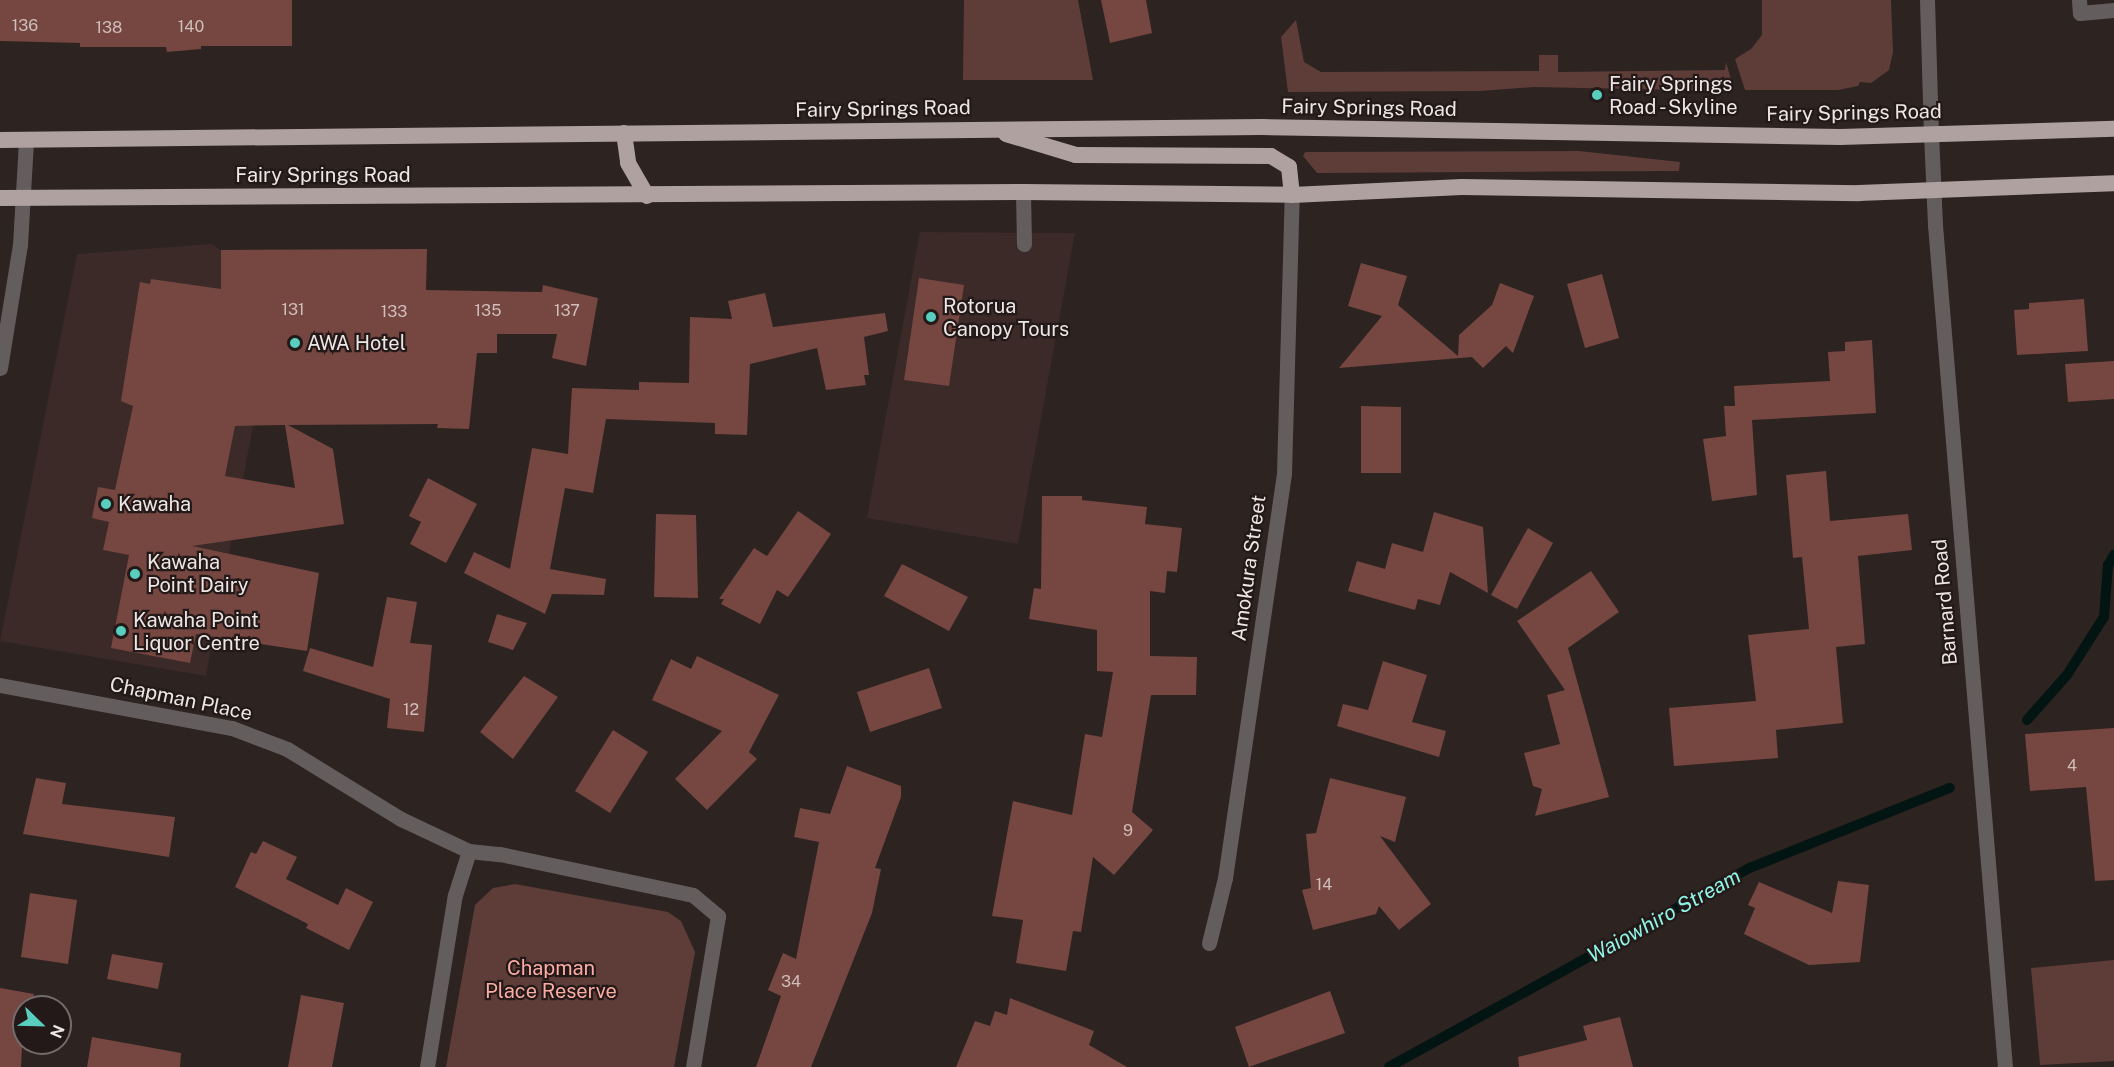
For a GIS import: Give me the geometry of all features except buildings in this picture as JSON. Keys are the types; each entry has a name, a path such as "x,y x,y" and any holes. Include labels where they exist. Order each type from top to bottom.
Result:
{"highway":[{"name":"Fairy Springs Road","path":"0,140 1262,127 1840,137 2114,129"},
{"path":"988,129 1076,155 1271,156 1289,167 1292,195"},
{"path":"624,133 628,164 647,196"},
{"name":"Fairy Springs Road","path":"0,198 1023,192 1292,195 1462,187 1934,190 2114,183"}],"street":[{"name":"Barnard Road","path":"1927,0 1934,190 2005,1067"},
{"path":"2079,0 2080,13 2114,10"},
{"path":"0,369 25,198 26,140"},
{"path":"1023,192 1024,244"},
{"name":"Amokura Street","path":"1209,943 1225,878 1284,473 1292,195"},
{"name":"Chapman Place","path":"0,685 232,728 287,748 401,819 469,851 500,854 693,895 718,916 693,1067"},
{"path":"427,1067 455,895 469,851"}],"shaded area":[{"path":"920,232 1075,233 1018,544 867,518"},
{"path":"212,244 221,250 223,423 253,426 206,676 0,641 77,254"}],"green space":[{"path":"964,0 1078,0 1093,80 963,80"},
{"path":"1762,0 1891,0 1893,52 1889,70 1871,83 1860,82 1858,86 1838,90 1745,90 1735,59 1751,49 1762,35"},
{"path":"1296,20 1304,62 1321,72 1539,71 1539,55 1558,55 1558,72 1725,70 1726,62 1732,83 1729,91 1534,87 1480,91 1288,92 1281,37"},
{"path":"1579,151 1680,162 1679,171 1317,173 1303,156 1305,152"},
{"name":"Chapman Place Reserve","path":"515,884 668,912 681,921 695,952 674,1067 446,1067 475,905 493,888"},
{"path":"2114,960 2114,1061 2040,1065 2031,968"}],"waterway":[{"name":"Waiowhiro Stream","path":"2027,720 2067,675 2104,617 2108,565 2114,555"},
{"name":"Waiowhiro Stream","path":"1389,1067 1752,867 1950,788"}],"place":[{"name":"Fairy Springs Road - Skyline","path":"1597,95"},
{"name":"Rotorua Canopy Tours","path":"931,317"},
{"name":"AWA Hotel","path":"295,343"},
{"name":"Kawaha","path":"106,504"},
{"name":"Kawaha Point Dairy","path":"135,574"},
{"name":"Kawaha Point Liquor Centre","path":"121,631"}]}
